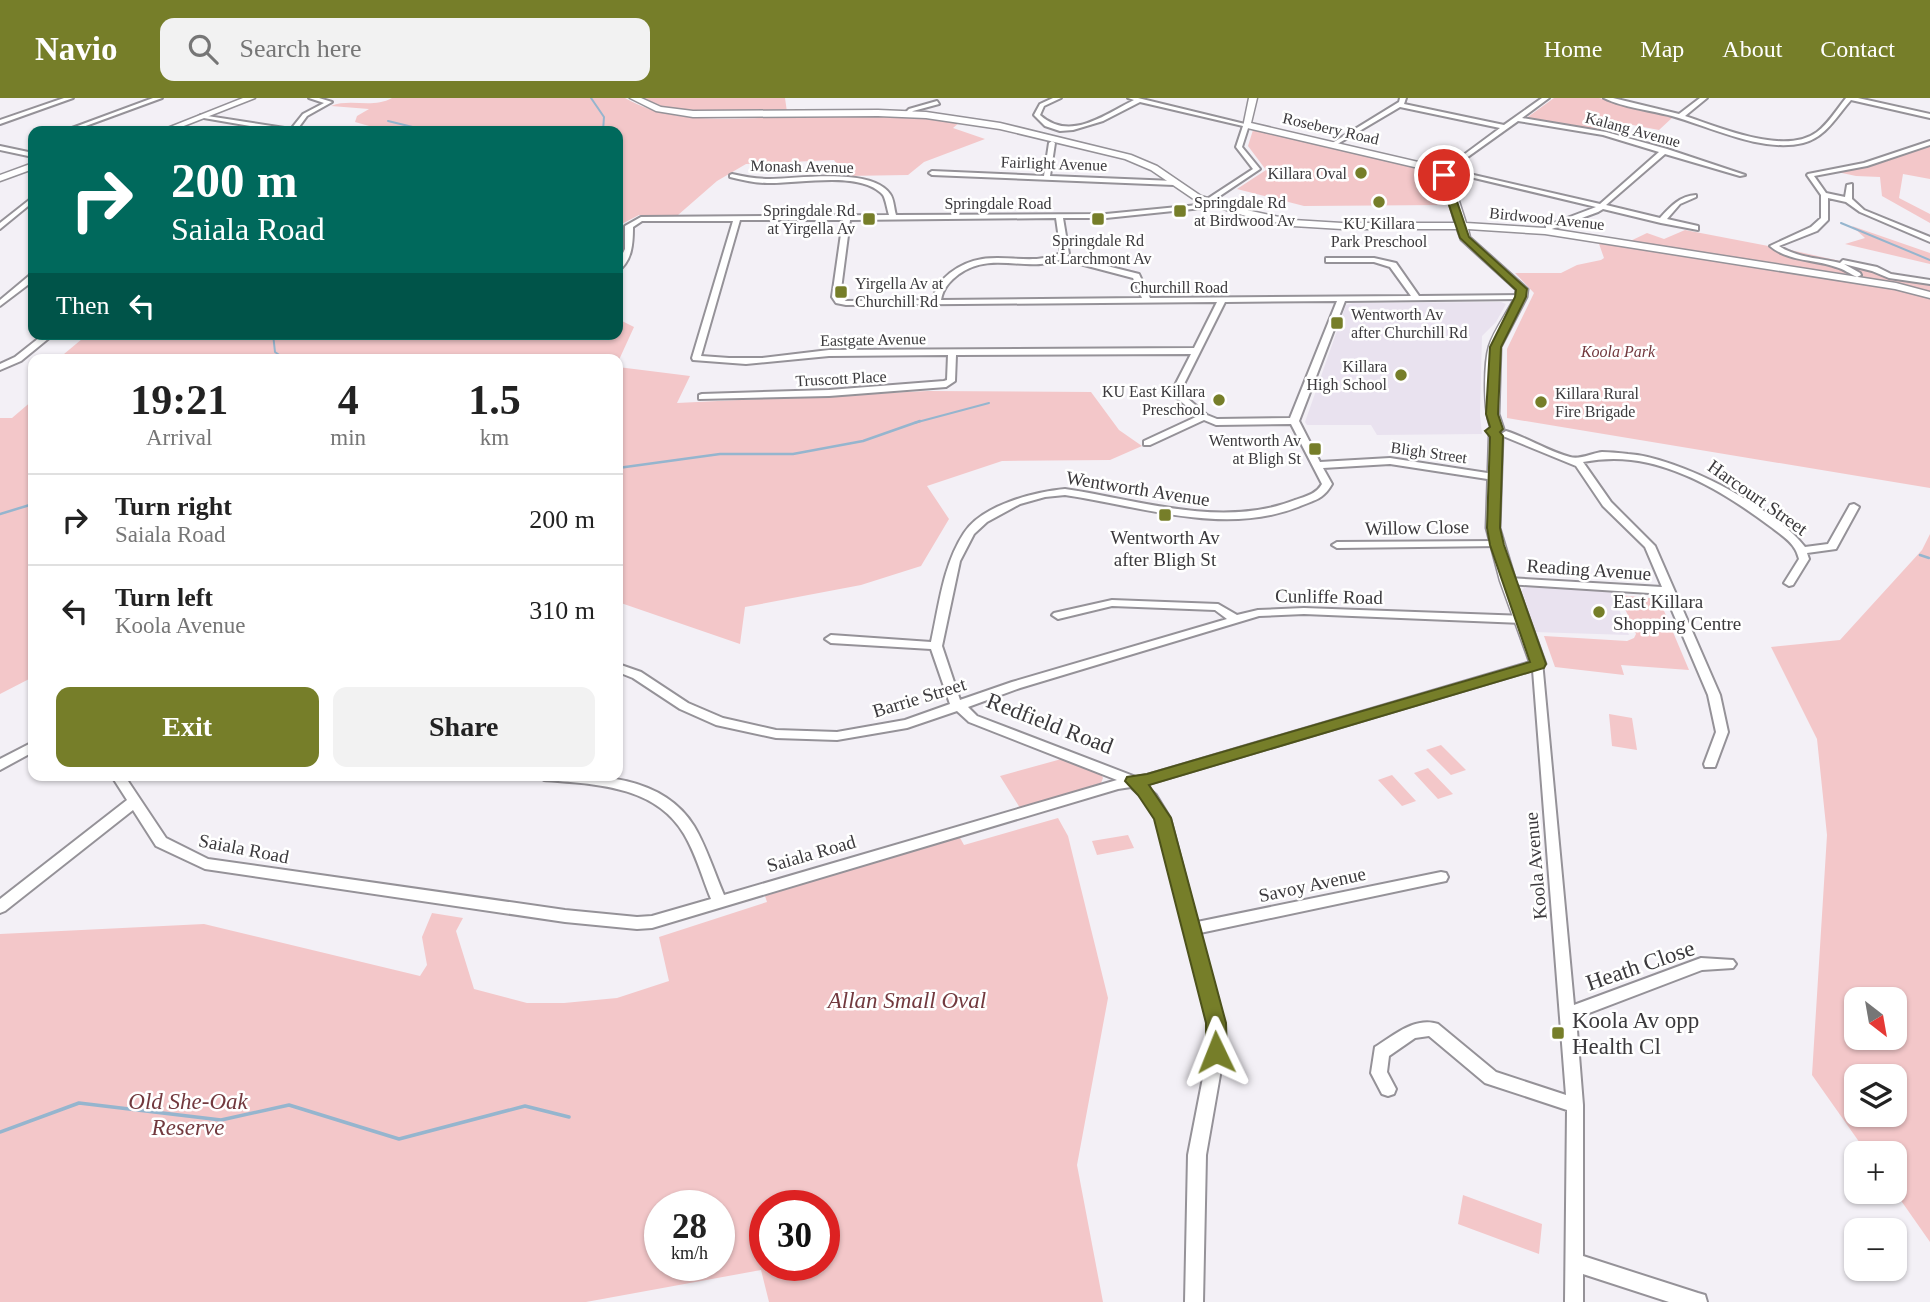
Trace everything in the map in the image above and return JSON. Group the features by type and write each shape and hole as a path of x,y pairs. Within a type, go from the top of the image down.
{"main road":[{"path":"177,126 251,98"},
{"name":"Birdwood Avenue","path":"634,98 659,108 692,114 908,114 1000,126 1100,149 1147,165 1207,201 1264,218 1300,224 1461,226 1580,234 1896,286 1930,294"},
{"name":"Springdale Road","path":"1246,125 1253,98"},
{"name":"Rosebery Road","path":"1246,125 1446,171"},
{"path":"0,178 28,168"},
{"path":"1446,171 1467,241 1520,287 1521,297"},
{"name":"Koola Avenue","path":"1521,297 1495,347 1492,414 1500,433 1494,477 1493,528 1538,664"}],"street":[{"path":"0,121 70,98"},
{"path":"81,126 159,98"},
{"path":"295,126 305,115 329,102 312,98"},
{"path":"1058,98 1042,105 1037,115 1051,126 1069,131 1135,99"},
{"path":"1535,98 1545,99"},
{"path":"1607,98 1750,138"},
{"path":"1680,117 1704,98"},
{"path":"1680,126 1783,141 1812,137 1819,133 1849,98 1891,105 1930,116"},
{"path":"1891,105 1898,98"},
{"name":"Rosebery Road","path":"1135,99 1246,125"},
{"path":"1446,171 1545,99"},
{"path":"1332,145 1401,101 1504,127"},
{"path":"908,114 911,110 937,103"},
{"path":"201,117 259,126"},
{"name":"Kalang Avenue","path":"1516,119 1604,133 1742,175"},
{"name":"Springdale Road","path":"647,219 1106,216 1195,207 1206,204 1257,169 1239,147 1246,125"},
{"path":"1047,177 1052,143"},
{"path":"1857,275 1844,268 1778,250 1774,244 1814,229 1825,218 1824,195 1810,177 1812,173 1865,165 1930,143"},
{"path":"13,151 26,146"},
{"path":"0,148 28,154"},
{"path":"1549,228 1600,207 1665,150"},
{"name":"Rosebery Road","path":"1446,171 1695,228"},
{"name":"Fairlight Avenue","path":"932,173 1174,183"},
{"name":"Monash Avenue","path":"732,176 759,180 848,180 872,184 887,195 892,217"},
{"path":"1848,200 1850,185"},
{"path":"1824,195 1848,200 1862,211 1930,240"},
{"path":"1661,221 1678,203 1694,196"},
{"path":"0,227 28,203"},
{"path":"1059,217 1065,254 1063,257"},
{"name":"Eastgate Avenue","path":"737,218 696,358 719,362 777,360 829,353 1196,351"},
{"name":"Churchill Road","path":"846,218 836,297 838,301 937,303 1521,297"},
{"path":"623,260 629,249 630,224 647,219"},
{"path":"937,303 939,287 963,265 981,259 1063,257 1136,276 1147,301"},
{"path":"1801,258 1850,263 1889,276 1930,282"},
{"path":"1329,260 1374,260 1393,265 1416,298"},
{"path":"0,304 28,281"},
{"path":"1222,301 1175,393 1204,417 1216,422 1294,421 1341,300"},
{"path":"0,367 18,359 42,340"},
{"name":"Truscott Place","path":"702,397 829,393 946,384 951,381 952,352"},
{"path":"1147,443 1204,417"},
{"name":"Wentworth Avenue","path":"936,646 955,561 964,540 977,524 1005,507 1035,495 1065,492 1195,516 1250,516 1321,494 1327,484 1294,421"},
{"path":"1500,433 1574,461 1607,504 1650,546 1714,695 1723,732 1710,764"},
{"name":"Harcourt Street","path":"1574,461 1596,454 1607,455 1685,470 1720,488 1795,541 1803,550 1804,559 1789,583"},
{"name":"Bligh Street","path":"1317,465 1390,461 1494,477"},
{"path":"1803,550 1832,547 1854,507"},
{"name":"Willow Close","path":"1337,545 1497,544"},
{"name":"Reading Avenue","path":"1508,580 1668,591"},
{"path":"1058,615 1112,603 1218,607 1235,620"},
{"name":"Cunliffe Road","path":"1235,620 1279,610 1522,620"},
{"name":"Barrie Street","path":"623,670 637,675 701,715 744,728 814,737 874,731 907,724 1016,685 1235,620"},
{"path":"831,639 936,646 958,706"},
{"name":"Saiala Road","path":"121,781 161,842 205,864 565,916 652,922 1538,664"},
{"name":"Koola Avenue","path":"1538,664 1575,1105 1574,1302"},
{"name":"Redfield Road","path":"958,706 984,724 1133,781 1144,790 1163,818 1216,1023 1216,1052 1196,1155 1194,1302"},
{"path":"0,765 28,749"},
{"path":"602,781 639,790 673,810 692,837 719,901"},
{"path":"0,907 135,801"},
{"name":"Savoy Avenue","path":"1192,929 1441,877"},
{"name":"Heath Close","path":"1569,1014 1702,964 1728,964"},
{"path":"1388,1089 1379,1073 1381,1052 1412,1032 1432,1029 1490,1078 1575,1105"},
{"path":"1575,1262 1698,1302"}],"shaded area":[{"name":"Killara High School","path":"1506,304 1496,322 1482,336 1482,434 1377,435 1371,425 1307,425 1305,422 1346,305"},
{"path":"1532,585 1612,591 1629,635 1533,632 1519,593"}],"green space":[{"path":"392,98 625,98 644,107 684,117 917,117 960,122 953,128 985,139 924,162 908,175 845,176 834,160 746,164 717,181 678,215 639,215 623,223 623,126 369,126 355,122 357,116 369,109 331,106"},
{"path":"643,98 785,98 787,112 694,113 658,105"},
{"path":"1554,98 1599,98 1673,117 1659,130 1617,122 1606,131 1525,119"},
{"path":"1253,130 1431,170 1437,175 1445,205 1304,206 1237,189 1266,170 1248,146"},
{"path":"1920,145 1930,145 1930,179 1903,174 1899,198 1930,214 1930,223 1882,196 1880,177 1856,176 1828,170 1864,167"},
{"path":"1852,226 1930,253 1930,264 1845,244 1865,238"},
{"name":"Koola Park","path":"1685,230 1930,281 1930,488 1507,418 1507,349 1534,293 1515,273 1561,273 1577,265 1604,258 1598,241 1622,245 1647,233 1664,239"},
{"path":"623,322 634,327 622,354 64,354 81,340 623,340"},
{"path":"623,368 690,376 677,403 928,391 1091,392 1119,430 1142,446 1110,460 1002,461 927,486 949,519 921,566 861,585 745,607 740,644 623,604"},
{"path":"28,404 28,680 0,694 0,418 12,418"},
{"path":"1930,534 1930,1242 1903,1204 1907,1204 1907,1141 1859,1141 1849,1127 1907,1127 1907,1064 1844,1064 1844,1120 1812,1075 1827,835 1817,739 1771,647 1840,640 1922,550"},
{"path":"1619,595 1659,599 1689,670 1621,665 1624,675 1555,667 1544,636 1627,641 1634,638 1636,634"},
{"path":"1609,714 1632,718 1637,750 1612,746"},
{"path":"1441,745 1466,770 1451,775 1426,750"},
{"path":"1065,758 1100,772 1103,778 1101,783 1020,808 1000,776"},
{"path":"1428,768 1453,794 1438,799 1414,773"},
{"path":"1392,775 1416,801 1402,806 1378,780"},
{"name":"Old She-Oak Reserve","path":"1058,818 1068,836 1108,998 1077,1165 1103,1302 769,1302 764,1281 840,1281 840,1190 749,1190 749,1272 735,1275 735,1190 644,1190 644,1281 701,1281 586,1302 0,1302 0,934 204,924 420,976 427,965 422,937 432,913 463,918 456,931 474,989 527,1003 617,998 669,981 659,937 767,902 765,896 959,836 964,845"},
{"path":"1128,835 1134,848 1097,855 1092,841"},
{"path":"1463,1195 1542,1224 1539,1254 1458,1224"}],"waterway":[{"path":"591,98 604,117 603,126"},
{"path":"388,121 408,126"},
{"path":"1841,223 1930,260"},
{"path":"274,340 275,352 278,354"},
{"path":"915,423 989,403"},
{"path":"915,423 920,421"},
{"path":"623,467 720,454 793,454 863,441 915,423"},
{"path":"0,514 28,506"},
{"path":"1920,555 1929,558"},
{"path":"0,1132 79,1103 221,1120 289,1105 399,1139 525,1106 569,1117"}],"place":[{"name":"Killara Oval","path":"1361,173"},
{"name":"KU Killara Park Preschool","path":"1379,202"},
{"name":"Springdale Rd at Birdwood Av","path":"1180,211"},
{"name":"Springdale Rd at Yirgella Av","path":"869,219"},
{"name":"Springdale Rd at Larchmont Av","path":"1098,219"},
{"name":"Yirgella Av at Churchill Rd","path":"841,292"},
{"name":"Wentworth Av after Churchill Rd","path":"1337,323"},
{"name":"Killara High School","path":"1401,375"},
{"name":"KU East Killara Preschool","path":"1219,400"},
{"name":"Killara Rural Fire Brigade","path":"1541,402"},
{"name":"Wentworth Av at Bligh St","path":"1315,449"},
{"name":"Wentworth Av after Bligh St","path":"1165,515"},
{"name":"East Killara Shopping Centre","path":"1599,612"},
{"name":"Koola Av opp Health Cl","path":"1558,1033"}],"route":[{"path":"1216,1052 1216,1023 1163,818 1144,790 1133,781 1147,780 1538,664 1493,528 1496,436 1491,431 1497,429 1492,414 1495,347 1521,297 1522,289 1465,238 1444,175"}],"park label":[{"name":"Allan Small Oval","path":"907,1000"}]}
